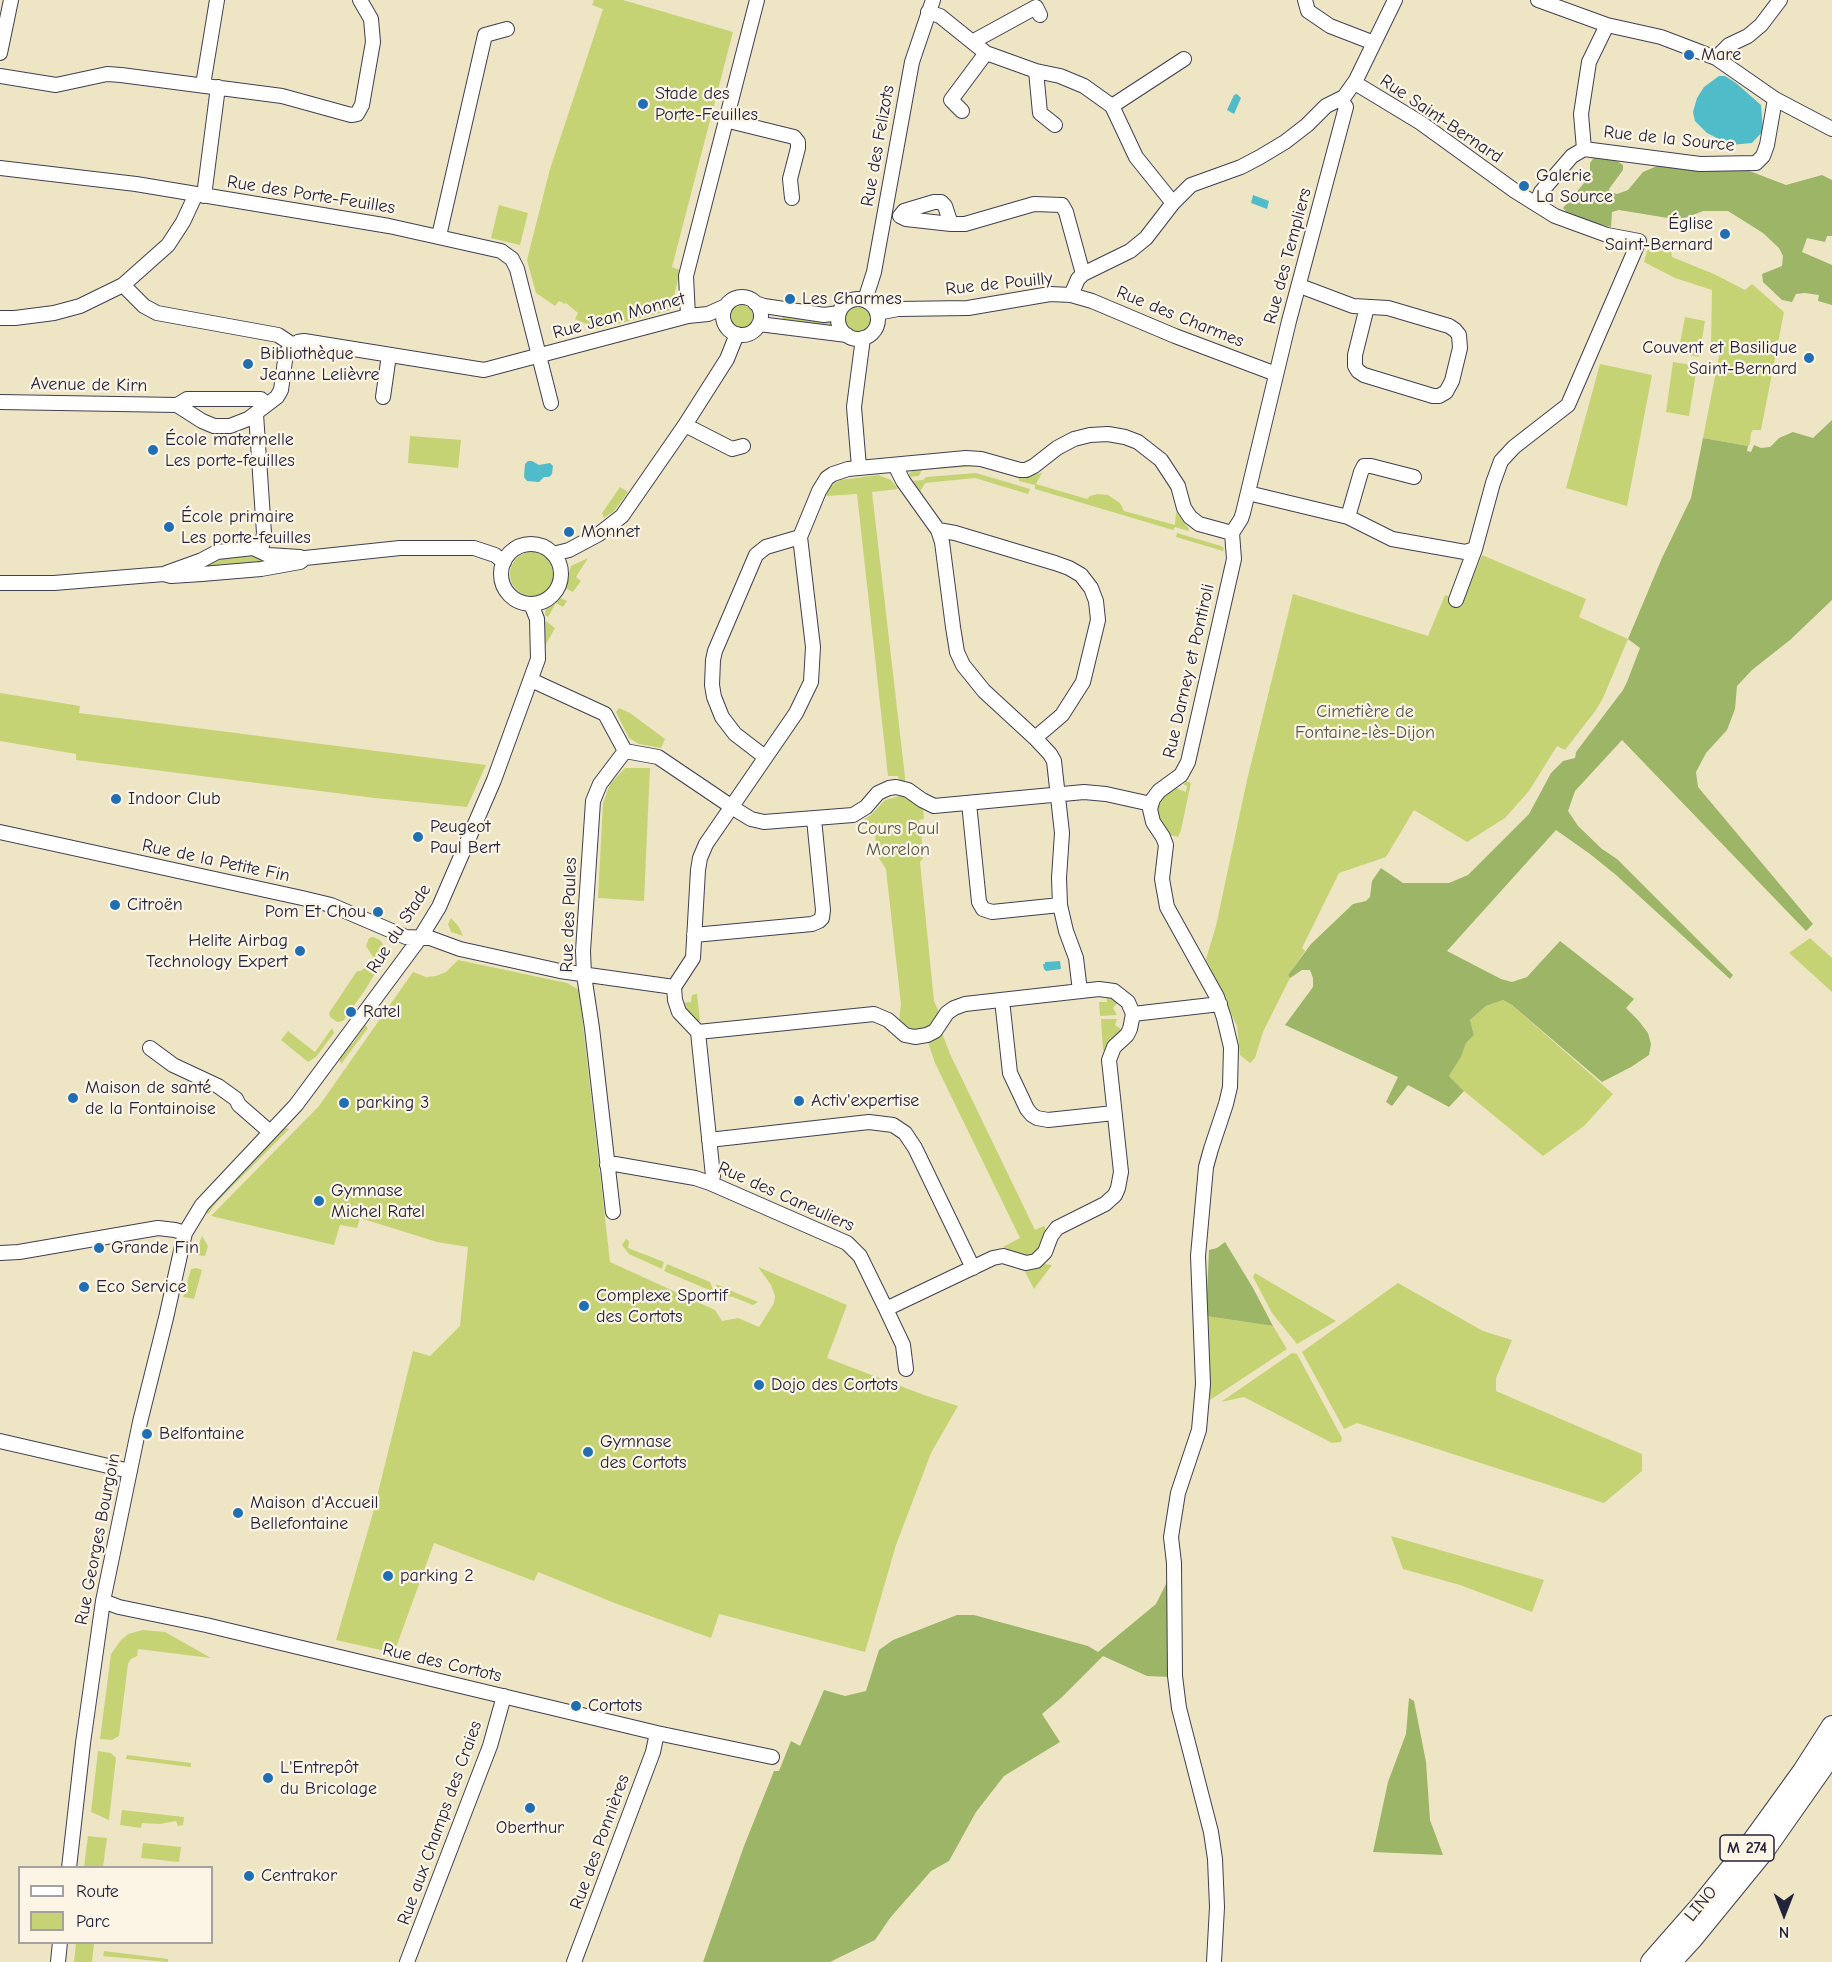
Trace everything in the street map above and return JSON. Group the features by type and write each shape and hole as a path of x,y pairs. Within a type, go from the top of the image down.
{"highway":[{"name":"LINO","path":"1651,1962 1702,1904 1751,1842 1803,1771 1832,1726"},
{"name":"LINO","path":"1671,1962 1764,1851 1832,1754"}],"street":[{"path":"0,53 11,0"},
{"path":"203,85 217,0"},
{"path":"0,76 56,85 107,74 282,96 344,114 357,114 362,105 374,42 371,19 360,0"},
{"path":"688,316 686,276 757,0"},
{"path":"1305,0 1308,11 1330,26 1374,43"},
{"path":"884,213 906,219 965,224 1034,204 1062,205 1065,208 1083,274 1130,251 1146,238 1173,203 1191,185 1241,167 1260,157 1307,125 1326,106 1341,100 1355,83 1395,0"},
{"path":"1538,0 1607,25 1660,37 1716,58 1775,99 1832,129"},
{"path":"1716,58 1729,45 1748,36 1761,25 1780,0"},
{"path":"930,6 986,53 1036,71 1060,76 1084,86 1112,106 1136,157 1173,203"},
{"name":"Rue des Felizots","path":"865,300 874,272 912,62 930,6"},
{"path":"972,42 1036,7 1040,15"},
{"path":"1584,149 1581,114 1589,62 1607,25"},
{"path":"439,236 485,35 507,29"},
{"path":"962,111 951,100 986,53"},
{"path":"1112,106 1184,59"},
{"path":"1036,71 1040,113 1055,126"},
{"name":"Rue Saint-Bernard","path":"1355,83 1421,123 1555,216 1607,235 1639,241 1568,405 1514,447 1502,461 1493,483 1475,549"},
{"path":"0,318 54,313 80,306 123,285 168,245 200,195 218,87"},
{"name":"Rue de la Source","path":"1536,204 1541,192 1572,156 1584,149 1700,164 1756,163 1763,156 1767,145 1775,99"},
{"name":"Rue des Templiers","path":"1232,532 1241,519 1248,493 1276,374 1346,106 1341,100"},
{"path":"725,120 795,137 798,148 790,179 792,198"},
{"name":"Rue des Porte-Feuilles","path":"0,168 136,184 439,236 497,249 512,260 517,269 540,356"},
{"path":"900,216 904,211 941,201 951,224"},
{"name":"Rue de Pouilly","path":"877,313 898,309 968,308 1050,294 1071,295 1078,279 1083,274"},
{"path":"123,285 144,306 157,314 279,335 293,345 286,353 281,390 277,397 261,409 230,426 214,426 206,423 177,405 187,399 261,399 261,409 264,533 264,557"},
{"path":"1300,286 1353,306 1388,308 1449,326 1455,330 1459,335 1460,348 1452,381 1446,392 1433,396 1364,375 1358,371 1355,366 1355,355 1367,307"},
{"name":"Rue des Charmes","path":"1071,295 1092,301 1175,336 1276,374"},
{"path":"755,303 760,313 759,324 750,333 738,334 728,328 724,321 726,306 740,297 764,306 824,315 839,313"},
{"path":"759,324 863,338 872,334 877,326 877,313 873,305 865,300 856,299 847,302 839,313 840,327 847,335"},
{"name":"Rue Jean Monnet","path":"293,345 304,341 480,370 688,316 708,314 726,306"},
{"name":"Rue Jean Monnet","path":"708,314 724,321"},
{"path":"553,554 569,550 599,534 622,516 685,425 727,359 738,334"},
{"path":"859,467 854,406 863,338"},
{"path":"383,397 389,355"},
{"name":"Rue Jean Monnet","path":"540,356 551,403"},
{"name":"Avenue de Kirn","path":"0,402 177,405"},
{"path":"685,425 732,449 743,446"},
{"path":"710,1182 713,1176 698,1032 680,1012 675,1000 674,987 693,958 700,858 706,844 806,696 813,669 813,647 800,537 819,491 827,478 839,471 859,467 966,458 981,459 1026,470 1074,439 1090,435 1116,436 1138,442 1161,460 1178,486 1184,508 1198,524 1232,532"},
{"path":"895,465 903,481 938,531 942,542 957,652 963,665 984,691 1035,738 1054,761 1062,833 1060,905 1076,958 1080,991"},
{"path":"1348,517 1364,466 1414,477"},
{"path":"1248,493 1348,517 1392,539 1465,552 1475,549"},
{"path":"938,531 955,532 1055,562 1081,576 1091,588 1096,601 1098,620 1083,682 1062,715 1035,738"},
{"name":"Rue Darney et Pontiroli","path":"1151,804 1162,788 1181,776 1188,762 1234,559 1232,532"},
{"path":"765,757 735,734 722,717 712,686 713,660 759,550 800,537"},
{"path":"526,545 536,545 553,554 560,571 557,588 546,600 531,604 521,603 506,591 501,571 509,554 526,545"},
{"path":"164,574 216,552 254,548 264,557"},
{"path":"0,584 54,583 164,574 171,576 207,574 264,557 300,562 305,558 400,548 474,548 495,555 504,562"},
{"path":"1456,600 1475,549"},
{"path":"204,559 207,574"},
{"name":"Rue du Stade","path":"188,1228 202,1205 296,1105 420,938 439,907 494,780 538,659 537,619 531,604"},
{"path":"531,680 605,714 625,751 658,757 751,819 764,822 856,814 866,807 878,793 896,787 908,790 922,801 934,806 1094,792 1151,804 1153,822 1166,845 1162,879 1167,907 1220,1004 1229,1037 1231,1077 1226,1104 1206,1167 1197,1256 1203,1384 1200,1420 1178,1493 1171,1537 1174,1563 1175,1676 1179,1708 1211,1832 1215,1859 1217,1907 1214,1962"},
{"name":"Rue des Paules","path":"613,1212 583,951 591,812 600,784 625,751"},
{"path":"969,803 979,902 983,909 992,912 1060,905"},
{"path":"694,935 812,924 819,921 823,910 814,819"},
{"name":"Rue de la Petite Fin","path":"0,832 331,905 406,937 430,938 452,947 481,954 584,975 674,987"},
{"path":"698,1032 874,1014 888,1020 905,1035 921,1037 935,1031 947,1013 957,1006 1107,989 1126,999 1133,1014 1130,1029 1114,1047 1110,1057 1121,1172 1118,1188 1111,1200 1057,1228 1050,1236 1045,1252 1036,1261 1026,1263 1003,1256 993,1258 886,1310"},
{"path":"1002,1000 1010,1073 1032,1115 1048,1120 1114,1113"},
{"path":"1133,1014 1220,1004"},
{"path":"150,1048 173,1065 218,1086 236,1099 239,1106 274,1128"},
{"path":"709,1140 869,1122 893,1125 905,1133 915,1148 973,1268"},
{"name":"Rue des Caneuliers","path":"607,1165 615,1164 710,1182 847,1242 860,1256 903,1345 906,1369"},
{"path":"0,1252 19,1252 158,1228 175,1230 188,1228"},
{"name":"Rue Georges Bourgoin","path":"69,1866 85,1731 104,1601 129,1471 188,1228"},
{"path":"0,1441 129,1471"},
{"name":"Rue des Cortots","path":"104,1601 119,1607 206,1625 657,1733 772,1757"},
{"name":"Rue aux Champs des Craies","path":"407,1962 490,1746 504,1696"},
{"name":"Rue des Ponnières","path":"574,1962 653,1752 657,1733"},
{"path":"58,1962 60,1944"}],"green space":[{"name":"Stade des Porte-Feuilles","path":"594,0 623,0 733,32 672,267 680,270 671,310 598,329 575,319 578,313 566,303 559,301 555,306 536,293 527,260 550,169 603,9 592,5"},
{"path":"1595,156 1614,159 1623,165 1623,170 1609,189 1610,192 1617,194 1628,190 1643,172 1657,166 1747,170 1786,185 1822,175 1832,180 1832,236 1827,236 1825,242 1807,238 1802,252 1832,265 1832,305 1818,301 1819,295 1805,293 1796,294 1792,302 1782,300 1763,282 1762,274 1782,266 1783,256 1779,248 1763,233 1728,211 1703,211 1680,220 1619,210 1612,212 1611,227 1571,217 1563,208 1590,176 1590,163"},
{"path":"499,205 528,213 520,245 491,238"},
{"path":"1653,247 1671,250 1672,257 1714,274 1745,290 1752,284 1784,312 1761,430 1753,430 1748,446 1703,438 1720,351 1711,348 1712,290 1675,278 1644,262 1647,251"},
{"path":"741,305 746,306 752,312 752,322 746,328 741,329 736,328 730,322 729,317 730,312 736,306"},
{"path":"857,306 867,310 871,320 867,330 857,334 847,330 843,320 847,310"},
{"path":"783,313 831,321 831,328 782,321"},
{"path":"1685,317 1705,321 1699,357 1678,353"},
{"path":"1673,362 1697,366 1689,416 1666,412"},
{"path":"1600,364 1652,375 1627,506 1566,488"},
{"path":"1832,420 1832,600 1737,686 1735,709 1727,730 1706,753 1696,772 1698,787 1813,924 1806,931 1622,740 1575,791 1568,811 1578,826 1602,849 1617,859 1733,975 1730,979 1616,875 1556,830 1447,951 1501,979 1512,982 1527,977 1560,941 1634,999 1626,1008 1648,1033 1651,1044 1649,1055 1602,1082 1512,1005 1503,1000 1486,1006 1470,1020 1474,1035 1466,1043 1461,1057 1449,1076 1464,1091 1449,1107 1408,1085 1392,1106 1386,1102 1398,1077 1285,1025 1313,987 1310,970 1302,970 1290,978 1288,975 1311,944 1353,904 1366,901 1370,897 1372,881 1381,868 1403,883 1449,883 1468,875 1529,814 1551,773 1563,761 1575,758 1576,752 1627,682 1640,648 1628,639 1662,558 1691,498 1703,438 1748,446 1747,451 1751,452 1754,445 1761,448 1770,447 1779,438 1793,432 1813,438"},
{"path":"410,436 461,440 458,468 408,463"},
{"path":"966,463 978,464 1015,475 978,466 922,470 919,476 908,477 913,470"},
{"path":"976,473 1030,489 1028,494 975,478 925,483 920,492 913,481 923,480 926,477"},
{"path":"1042,473 1036,484 1087,499 1098,494 1108,495 1120,503 1124,511 1175,525 1176,512 1189,529 1188,531 1175,527 1173,530 1035,489 1035,485 1019,481 1019,478"},
{"name":"Cours Paul Morelon","path":"878,475 891,480 898,489 872,492 905,777 905,797 923,810 924,819 919,820 923,850 923,858 920,862 934,1001 939,1012 935,1020 940,1035 942,1033 1035,1230 1044,1226 1046,1230 1038,1251 1030,1256 1003,1247 1020,1238 935,1063 928,1042 936,1038 930,1026 913,1030 906,1028 899,1021 901,1004 886,869 877,855 874,825 862,826 862,821 885,800 900,796 899,781 898,776 888,776 857,494 826,496 830,487 840,480"},
{"path":"620,487 628,492 614,511 604,518 602,513"},
{"path":"1177,533 1221,546 1224,548 1223,551 1176,537"},
{"path":"532,552 547,559 554,574 547,589 532,596 517,589 510,574 517,559"},
{"path":"261,555 262,564 208,567 209,558"},
{"name":"Cimetière de Fontaine-lès-Dijon","path":"1482,555 1586,599 1579,617 1628,639 1603,698 1565,750 1557,746 1529,791 1505,818 1467,842 1414,810 1386,857 1339,873 1302,948 1305,951 1288,975 1290,978 1263,1032 1255,1058 1250,1063 1240,1055 1237,1026 1206,959 1216,926 1247,780 1293,594 1428,636 1445,595 1463,602"},
{"path":"588,558 576,577 581,581 573,592 565,588 571,566"},
{"path":"558,597 567,601 563,607 556,603 548,617 545,615 546,608"},
{"path":"546,621 555,628 545,646 544,622"},
{"path":"0,693 80,706 79,713 486,765 467,807 375,798 76,760 76,754 0,741"},
{"path":"619,708 630,713 665,739 661,748 639,744 629,738 616,712"},
{"path":"625,768 650,768 644,901 598,898 603,803 610,784"},
{"path":"1185,781 1191,783 1178,837 1165,831 1156,814 1158,801 1165,791 1176,785 1178,789 1186,792"},
{"path":"451,918 463,936 451,932 448,924"},
{"path":"369,938 380,940 385,947 385,957 343,1021 337,1022 330,1017 329,1013 357,971 371,964 373,957 366,946"},
{"path":"1810,938 1832,958 1832,992 1789,953"},
{"name":"Complexe Sportif des Cortots","path":"458,960 567,983 579,990 610,1262 715,1310 722,1321 738,1318 759,1327 774,1303 775,1296 771,1285 758,1267 847,1305 827,1358 958,1406 931,1453 896,1545 865,1652 719,1614 711,1638 538,1572 534,1581 434,1543 394,1653 336,1640 373,1513 413,1351 430,1356 460,1326 468,1247 437,1242 360,1218 357,1228 340,1225 334,1245 211,1216 319,1106 413,972 426,977 436,976 446,972"},
{"path":"1106,993 1120,1000 1113,1008 1117,1015 1100,1016 1099,1002 1107,1002"},
{"path":"697,994 700,1020 698,1024 681,1003 691,1002 692,995"},
{"path":"1503,1000 1512,1005 1613,1094 1584,1126 1543,1156 1449,1076 1461,1057 1466,1043 1474,1035 1470,1020 1486,1006"},
{"path":"1101,1019 1117,1019 1115,1025 1124,1031 1107,1052 1103,1050"},
{"path":"365,1025 368,1028 341,1064 339,1058 349,1042 352,1044"},
{"path":"332,1028 334,1033 316,1057 308,1062 281,1040 288,1031 315,1052"},
{"path":"282,1127 289,1129 208,1214 204,1211"},
{"path":"202,1236 208,1246 205,1256 195,1255"},
{"path":"626,1239 629,1241 628,1248 664,1262 662,1269 629,1254 622,1245"},
{"path":"1225,1242 1273,1326 1206,1316 1209,1250"},
{"path":"667,1264 710,1282 714,1292 664,1271"},
{"path":"1044,1264 1052,1265 1034,1289 1024,1270"},
{"path":"191,1269 202,1270 194,1299 183,1297"},
{"path":"1255,1273 1336,1321 1297,1344 1272,1313 1253,1277"},
{"path":"1398,1283 1483,1331 1512,1340 1496,1378 1496,1391 1642,1454 1642,1471 1604,1503 1357,1423 1344,1429 1302,1352"},
{"path":"716,1284 758,1302 753,1305 733,1297 720,1295"},
{"path":"1206,1316 1273,1326 1287,1349 1210,1400"},
{"path":"1292,1353 1297,1354 1342,1438 1341,1442 1332,1443 1244,1397 1221,1402"},
{"path":"1391,1536 1544,1580 1532,1612 1460,1585 1403,1569"},
{"path":"1168,1580 1170,1677 1147,1676 1103,1656 1042,1714 1060,1742 1004,1776 976,1812 949,1861 931,1871 890,1918 875,1940 830,1962 703,1962 744,1846 774,1771 779,1771 791,1741 800,1746 824,1690 845,1696 866,1691 879,1650 893,1640 957,1615 974,1615 1088,1646 1098,1652 1156,1604"},
{"path":"143,1630 165,1632 211,1658 138,1649 137,1656 128,1664 119,1736 112,1740 100,1739 111,1654 128,1634"},
{"path":"1409,1698 1414,1701 1426,1762 1430,1820 1443,1855 1373,1852 1388,1782 1406,1734"},
{"path":"98,1751 111,1753 116,1758 109,1820 91,1812"},
{"path":"127,1755 191,1763 191,1767 126,1759"},
{"path":"122,1810 184,1817 183,1825 178,1826 176,1821 160,1824 142,1823 141,1828 120,1825"},
{"path":"88,1836 107,1838 103,1866 84,1866"},
{"path":"143,1843 181,1847 179,1862 141,1858"},
{"path":"76,1944 94,1944 92,1962 74,1962"},
{"path":"104,1951 168,1959 168,1962 103,1956"}],"water":[{"path":"1719,76 1725,76 1736,83 1761,105 1763,131 1752,143 1731,145 1707,133 1695,121 1693,112 1697,98 1704,87"},
{"path":"1237,94 1241,98 1234,114 1227,110 1234,95"},
{"path":"1253,195 1269,201 1267,209 1251,203"},
{"path":"528,461 539,465 550,463 553,466 552,474 539,482 527,481 524,477 525,464"},
{"path":"1060,961 1061,969 1046,971 1044,969 1045,962"}],"place":[{"name":"Mare","path":"1689,55"},
{"name":"Stade des Porte-Feuilles","path":"643,104"},
{"name":"Galerie La Source","path":"1524,186"},
{"name":"Église Saint-Bernard","path":"1725,234"},
{"name":"Les Charmes","path":"790,299"},
{"name":"Couvent et Basilique Saint-Bernard","path":"1809,358"},
{"name":"Bibliothèque Jeanne Lelièvre","path":"248,364"},
{"name":"École maternelle Les porte-feuilles","path":"153,450"},
{"name":"École primaire Les porte-feuilles","path":"169,527"},
{"name":"Monnet","path":"569,532"},
{"name":"Indoor Club","path":"116,799"},
{"name":"Peugeot Paul Bert","path":"418,837"},
{"name":"Citroën","path":"115,905"},
{"name":"Pom Et Chou","path":"378,912"},
{"name":"Helite Airbag Technology Expert","path":"300,951"},
{"name":"Ratel","path":"351,1012"},
{"name":"Maison de santé de la Fontainoise","path":"73,1098"},
{"name":"Activ'expertise","path":"799,1101"},
{"name":"parking 3","path":"344,1103"},
{"name":"Gymnase Michel Ratel","path":"319,1201"},
{"name":"Grande Fin","path":"99,1248"},
{"name":"Eco Service","path":"84,1287"},
{"name":"Complexe Sportif des Cortots","path":"584,1306"},
{"name":"Dojo des Cortots","path":"759,1385"},
{"name":"Belfontaine","path":"147,1434"},
{"name":"Gymnase des Cortots","path":"588,1452"},
{"name":"Maison d'Accueil Bellefontaine","path":"238,1513"},
{"name":"parking 2","path":"388,1576"},
{"name":"Cortots","path":"576,1706"},
{"name":"L'Entrepôt du Bricolage","path":"268,1778"},
{"name":"Oberthur","path":"530,1808"},
{"name":"Centrakor","path":"249,1876"}]}
